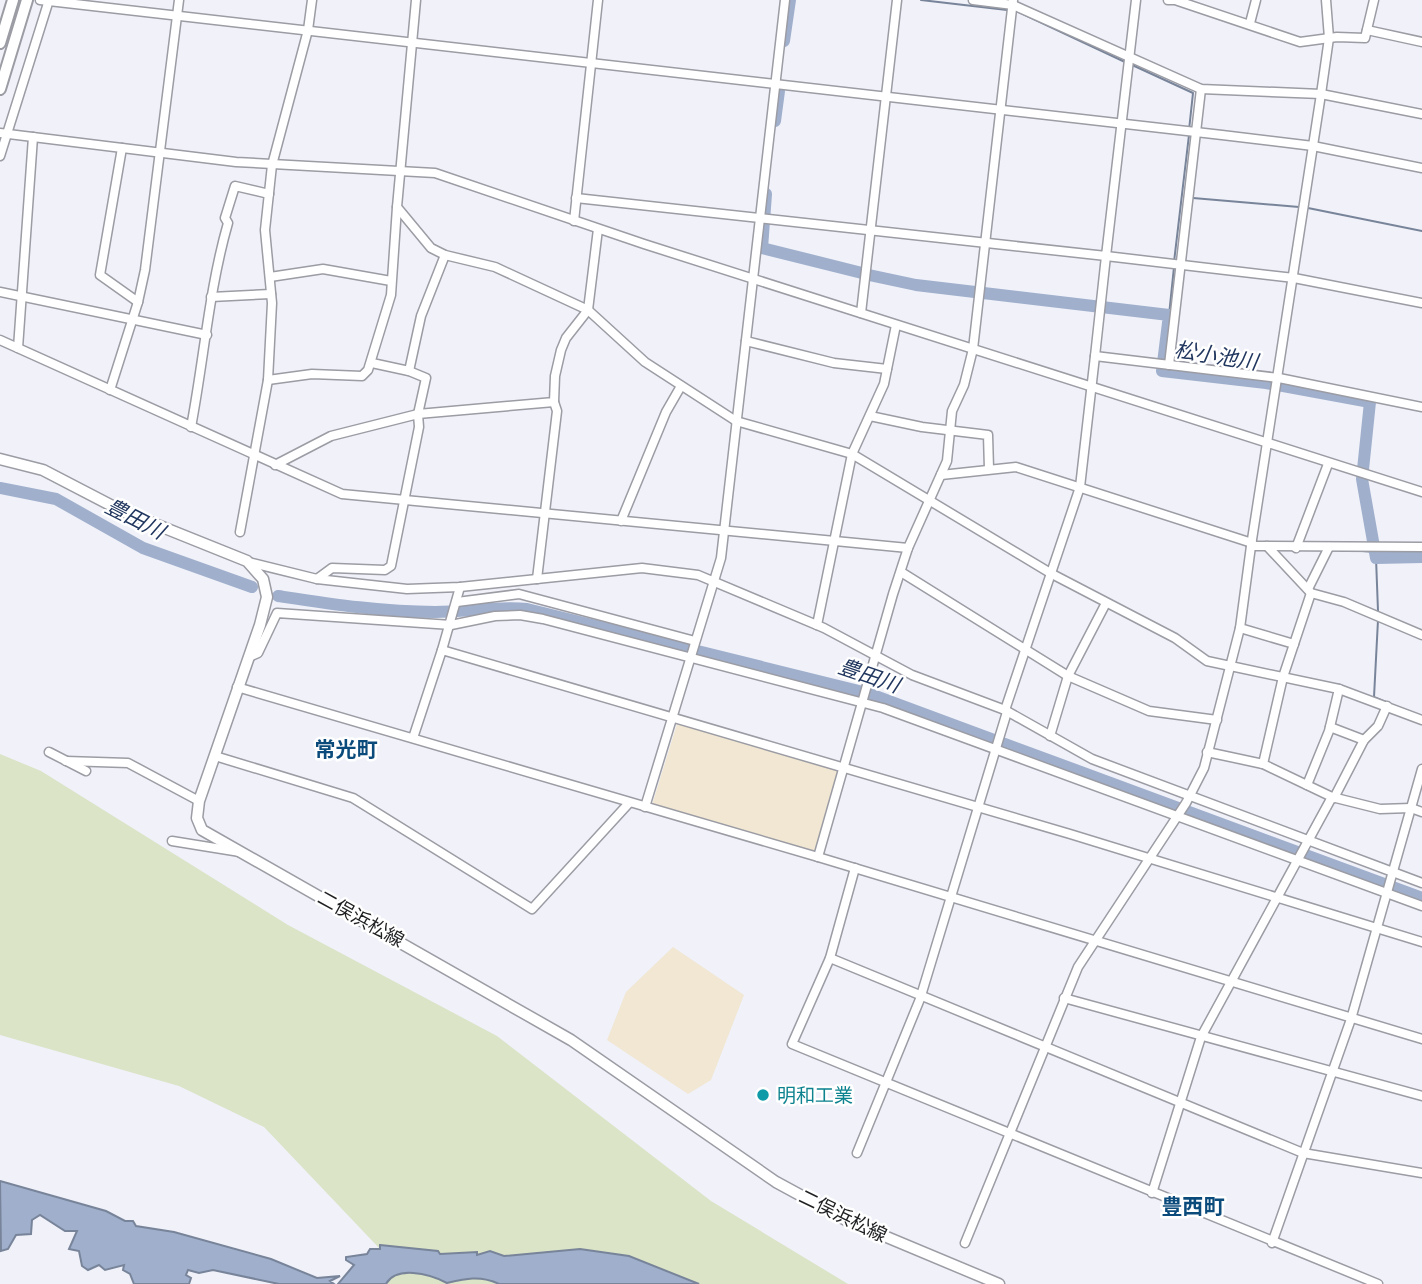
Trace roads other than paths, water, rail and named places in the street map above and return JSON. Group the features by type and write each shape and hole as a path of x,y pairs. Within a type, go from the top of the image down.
{"highway":[{"path":"0,43 13,0"},
{"path":"0,89 27,0"}],"main road":[{"path":"0,459 43,470 120,510 247,561 263,579 267,597 199,801"},
{"name":"二俣浜松線","path":"199,801 197,818 202,830 571,1040 776,1182 846,1220 999,1284"}],"street":[{"path":"40,0 1313,146 1422,168"},
{"path":"0,156 4,133 49,0"},
{"path":"110,390 138,302 161,153 179,0"},
{"path":"240,532 268,380 271,294 265,244 272,165 308,30 312,0"},
{"path":"268,380 312,374 362,376 372,363 388,310 416,0"},
{"path":"574,221 598,0"},
{"path":"645,807 714,580 725,530 785,0"},
{"path":"973,0 1013,6 1128,61 1201,89 1321,94 1422,114"},
{"path":"857,1153 922,995 1024,650 1080,487 1136,0"},
{"path":"1168,0 1250,23 1300,42 1329,38 1364,38 1374,0"},
{"path":"1250,23 1256,0"},
{"path":"965,1243 1063,998 1078,967 1097,942 1187,800 1204,768 1240,628 1329,38 1326,0"},
{"path":"860,313 897,1"},
{"path":"818,857 908,548 947,461 952,411 964,385 973,349 1013,6"},
{"path":"1367,30 1422,42"},
{"path":"1166,365 1188,198 1191,132 1201,89"},
{"path":"4,133 272,165 435,173 597,229 1422,492"},
{"path":"18,348 33,137"},
{"path":"122,148 100,275 138,302"},
{"path":"191,427 211,297 228,223 225,218 235,186 269,194"},
{"path":"576,198 1294,278 1422,303"},
{"path":"397,207 431,248 444,255 495,267 588,310 623,345 736,421 852,454 1052,574 1155,626 1207,661 1339,689 1422,720"},
{"path":"537,579 542,514 557,411 554,402 555,376 566,338 588,310 597,229"},
{"path":"409,370 421,316 444,255"},
{"path":"270,277 323,269 391,281"},
{"path":"0,292 207,335"},
{"path":"211,297 271,294"},
{"path":"817,625 837,540 852,454 870,416 887,369 896,325"},
{"path":"0,340 342,494 908,548"},
{"path":"746,341 834,363 887,369"},
{"path":"1095,356 1278,382 1422,407"},
{"path":"317,579 332,568 384,570 391,566 406,501 419,427 418,414 426,378 409,370 372,363"},
{"path":"621,521 666,412 681,386"},
{"path":"275,465 331,436 418,414 554,402"},
{"path":"870,416 988,435 989,469"},
{"path":"1296,548 1328,464"},
{"path":"941,475 1016,467 1251,544 1296,548 1422,547"},
{"path":"1267,546 1310,591 1422,635"},
{"path":"1263,764 1283,677 1310,591 1329,547"},
{"path":"247,561 317,579 407,589 460,587 642,568 680,570 714,580 817,625 912,675 1006,711 1092,759 1187,800 1392,876 1422,883"},
{"path":"901,572 1068,676 1149,711 1217,720"},
{"path":"413,738 451,623 460,587"},
{"path":"456,604 519,594 694,642"},
{"path":"1051,736 1068,676 1106,603"},
{"path":"249,657 258,653 276,612 451,623 520,615 863,701 1422,906"},
{"path":"1240,628 1294,644"},
{"path":"442,650 978,807 1422,942"},
{"path":"237,687 818,857 1422,1039"},
{"path":"1307,785 1330,727 1339,689"},
{"path":"1152,1193 1201,1037 1305,844 1364,740 1378,726 1387,706"},
{"path":"1330,727 1364,740"},
{"path":"49,752 86,771"},
{"path":"1207,752 1263,764 1333,797 1380,808 1411,808 1422,812"},
{"path":"215,756 353,798 532,909 629,803"},
{"path":"66,761 128,763 199,801"},
{"path":"1272,1243 1351,1019 1422,769"},
{"path":"172,841 240,852"},
{"path":"855,868 830,958 792,1044 1272,1243 1378,1284"},
{"path":"830,958 1303,1153 1309,1151 1334,1159 1422,1173"},
{"path":"1063,998 1422,1096"}],"water":[{"path":"0,1181 106,1211 125,1221 133,1221 136,1226 174,1232 271,1259 317,1278 340,1276 330,1281 334,1284 279,1284 213,1270 199,1273 188,1270 186,1275 191,1278 189,1284 134,1284 130,1274 123,1270 124,1265 105,1270 99,1265 88,1270 82,1266 79,1251 69,1249 77,1231 65,1231 40,1215 32,1220 31,1234 16,1235 8,1249 1,1251"},
{"path":"380,1245 438,1251 440,1254 477,1252 477,1255 490,1251 504,1256 580,1249 629,1256 699,1284 499,1284 485,1279 447,1283 431,1276 405,1273 391,1278 386,1284 338,1284 354,1265 346,1260 346,1257 367,1254 370,1249 380,1249"}],"waterway":[{"name":"松小池川","path":"784,41 790,0"},
{"path":"921,0 1007,10"},
{"path":"1016,11 1125,62"},
{"path":"1130,64 1193,93 1189,130"},
{"name":"松小池川","path":"775,121 779,91"},
{"path":"1174,262 1189,135"},
{"name":"松小池川","path":"766,194 762,248 862,273"},
{"path":"1193,198 1299,207"},
{"path":"1308,208 1422,231"},
{"path":"1169,315 1174,267"},
{"name":"松小池川","path":"869,275 916,285 1169,315 1162,371 1266,383 1370,402 1362,479 1376,558 1422,557"},
{"name":"豊田川","path":"0,488 56,499 143,548 252,587"},
{"path":"1347,550 1377,552"},
{"path":"1396,552 1414,552"},
{"path":"1376,558 1378,611"},
{"name":"豊田川","path":"278,596 396,611 527,609 867,693 1422,898"},
{"path":"1378,620 1374,697 1386,702"}],"place":[{"name":"明和工業","path":"763,1095"}],"district":[{"name":"常光町","path":"346,750"},
{"name":"豊西町","path":"1193,1207"}]}
